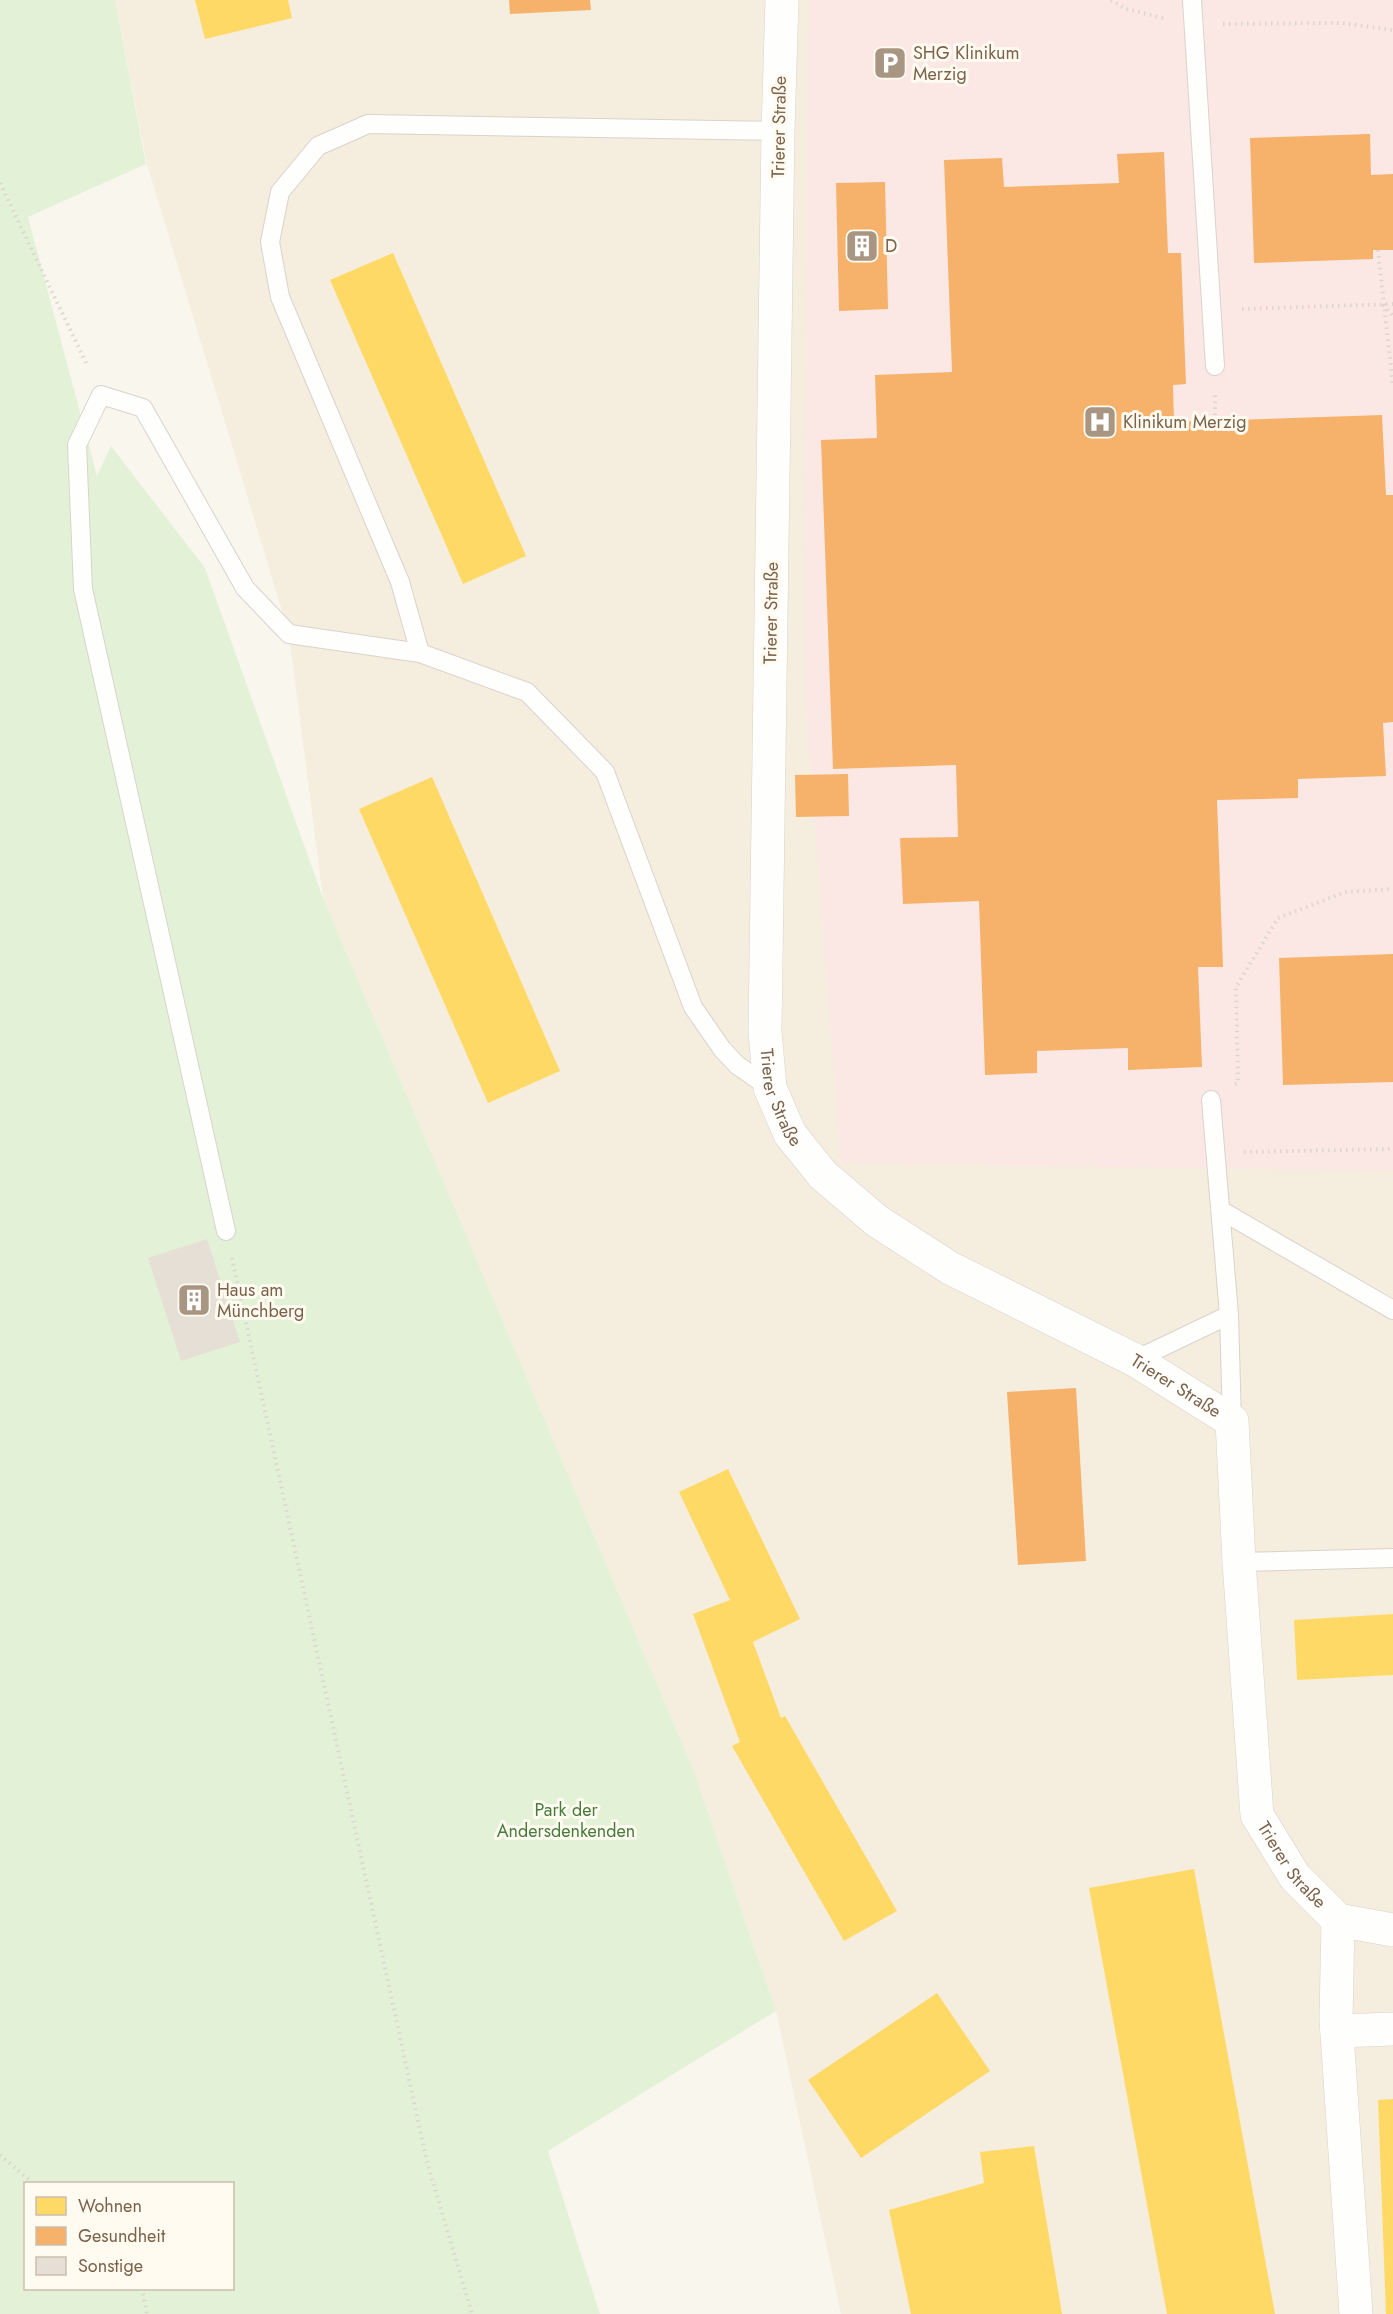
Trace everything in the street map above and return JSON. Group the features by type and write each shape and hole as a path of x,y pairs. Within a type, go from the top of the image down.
{"street":[{"name":"Trierer Straße","path":"783,0 778,131 765,1031 770,1088 790,1134 823,1175 877,1221 950,1268 1135,1360 1232,1421 1239,1562 1257,1815 1295,1876 1338,1920 1393,1930"},
{"name":"Trierer Straße","path":"1338,1920 1337,2031 1356,2314"},
{"path":"1337,2031 1393,2029"}],"lane":[{"path":"1192,0 1215,366"},
{"path":"420,653 400,582 280,297 270,242 280,192 318,146 368,124 778,131"},
{"path":"226,1231 83,589 77,445 101,395 143,408 246,588 289,634 420,653 527,692 605,772 693,1007 722,1049 737,1065 770,1088"},
{"path":"1211,1100 1229,1315 1232,1421"},
{"path":"1222,1211 1393,1310"},
{"path":"1135,1360 1229,1315"},
{"path":"1239,1562 1393,1558"}],"path":[{"path":"1111,0 1126,9 1193,25 1342,22 1393,30"},
{"path":"0,183 101,395"},
{"path":"1378,250 1393,385"},
{"path":"1383,304 1393,315"},
{"path":"1211,310 1393,304"},
{"path":"1211,1100 1238,1083 1236,987 1278,918 1345,892 1393,889"},
{"path":"1216,1153 1393,1149"},
{"path":"226,1231 426,2158 472,2314"},
{"path":"0,2155 32,2182"},
{"path":"142,2290 147,2314"}],"shaded area":[{"path":"115,0 1393,0 1393,2314 841,2314 776,2011 693,1769 323,898 289,634 147,164"},
{"name":"Klinikum Merzig","path":"809,0 1393,0 1393,1171 841,1163 806,708"}],"green space":[{"name":"Park der Andersdenkenden","path":"0,0 115,0 146,164 28,217 97,476 111,446 205,568 323,898 693,1769 776,2011 548,2151 600,2314 0,2314"}],"building: Wohnen":[{"path":"195,0 288,0 292,18 205,39"},
{"path":"393,253 526,556 463,584 330,280"},
{"path":"432,777 560,1071 488,1103 359,809"},
{"path":"728,1469 800,1619 753,1642 781,1718 785,1716 897,1911 844,1941 732,1746 740,1742 693,1614 730,1600 679,1492"},
{"path":"1393,1614 1393,1675 1297,1680 1294,1620"},
{"path":"1194,1869 1275,2314 1167,2314 1089,1888"},
{"path":"937,1993 990,2071 861,2158 808,2080"},
{"path":"1393,2099 1393,2314 1386,2314 1378,2100"},
{"path":"1034,2146 1062,2314 911,2314 889,2210 984,2183 980,2152"}],"building: Gesundheit":[{"path":"509,0 590,0 591,10 510,14"},
{"path":"1370,134 1371,175 1393,174 1393,250 1373,250 1373,259 1254,263 1250,138"},
{"path":"1164,152 1168,253 1181,253 1186,384 1173,385 1174,422 1382,415 1386,495 1393,495 1393,722 1383,723 1386,776 1298,779 1298,798 1217,800 1223,967 1198,967 1202,1067 1128,1070 1128,1048 1037,1051 1037,1073 985,1075 979,901 903,904 900,838 958,837 956,765 833,769 821,440 877,438 875,375 952,372 944,160 1002,158 1004,187 1119,183 1117,154"},
{"name":"D","path":"885,182 888,309 839,311 836,183"},
{"path":"848,774 849,816 796,817 795,775"},
{"path":"1393,954 1393,1082 1283,1085 1279,958"},
{"path":"1076,1388 1086,1561 1018,1565 1007,1392"}],"building: Sonstige":[{"name":"Haus am Münchberg","path":"207,1239 240,1342 181,1361 148,1258"}],"place":[{"name":"SHG Klinikum Merzig","path":"890,63"},
{"name":"D","path":"862,246"},
{"name":"Klinikum Merzig","path":"1100,422"},
{"name":"Haus am Münchberg","path":"194,1300"}]}
